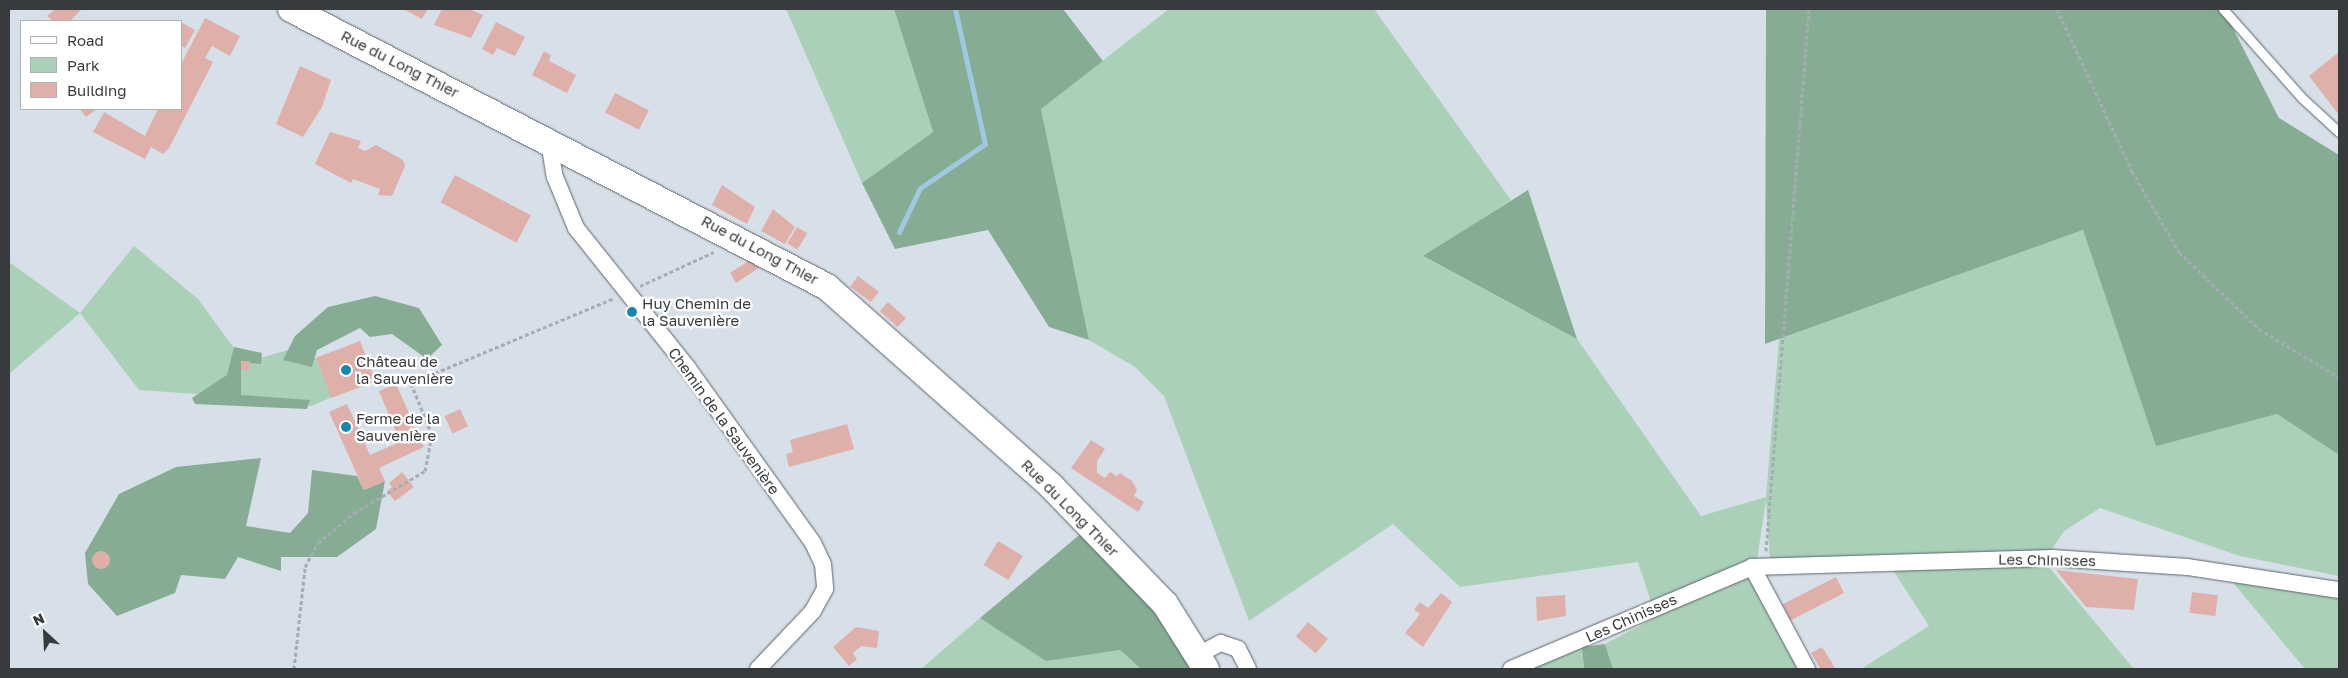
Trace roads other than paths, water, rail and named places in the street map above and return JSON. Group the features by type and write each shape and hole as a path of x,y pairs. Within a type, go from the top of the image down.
{"main road":[{"name":"Rue du Long Thier","path":"291,9 742,239 827,287 1051,486 1165,604 1202,662"}],"street":[{"name":"Chemin de la Sauvenière","path":"549,141 555,177 576,228 628,292 813,543 823,564 825,589 813,611 758,669"},
{"name":"Les Chinisses","path":"1511,669 1758,567 2052,558 2188,568 2339,590"},
{"path":"1758,567 1807,669"},
{"path":"1202,662 1222,643 1238,649 1248,669"}],"lane":[{"path":"2223,9 2302,98 2339,132"}],"waterway":[{"path":"899,232 920,188 985,144 955,9"}],"place":[{"name":"Huy Chemin de la Sauvenière","path":"632,312"},
{"name":"Château de la Sauvenière","path":"346,370"},
{"name":"Ferme de la Sauvenière","path":"346,427"}]}
